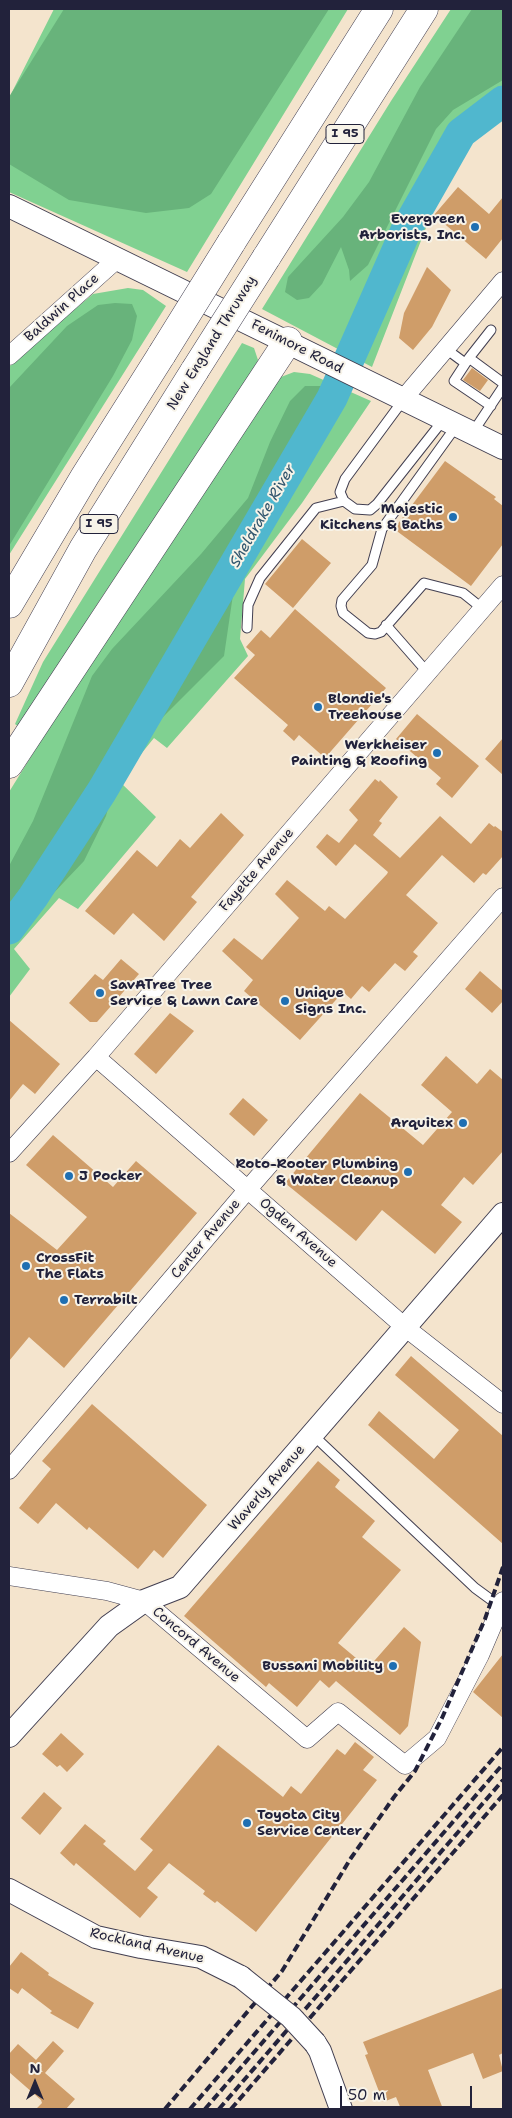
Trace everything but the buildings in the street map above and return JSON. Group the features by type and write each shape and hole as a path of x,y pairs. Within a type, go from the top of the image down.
{"highway":[{"name":"I 95","path":"9,604 85,476 379,9"},
{"name":"New England Thruway","path":"9,683 83,550 424,9"},
{"path":"9,764 288,341"}],"street":[{"name":"Fenimore Road","path":"9,206 116,260 288,341 328,363 404,398 503,448"},
{"name":"Baldwin Place","path":"9,356 116,260"},
{"path":"404,398 503,281"},
{"name":"Fayette Avenue","path":"9,1153 96,1057 483,609 500,595"},
{"name":"Center Avenue","path":"9,1470 248,1189 503,897"},
{"name":"Ogden Avenue","path":"96,1057 406,1328 503,1404"},
{"name":"Waverly Avenue","path":"9,1736 109,1626 144,1601 180,1587 503,1214"},
{"name":"Concord Avenue","path":"9,1576 106,1591 144,1601 307,1739 338,1712 405,1765 437,1738 480,1655 502,1604"},
{"name":"Rockland Avenue","path":"9,1890 96,1937 201,1957 241,1977 291,2017 315,2043 320,2051 340,2109"}],"lane":[{"path":"491,406 454,380 492,330"},
{"path":"404,398 345,479 340,492 344,501 355,510 370,510 458,425 491,406 503,385 446,349"},
{"path":"458,425 382,529 372,565 342,600 343,613 368,633 375,634 386,625 424,583 463,593 483,609"},
{"path":"247,628 248,604 260,578 316,508 344,501"},
{"path":"386,625 428,673"},
{"path":"313,1435 475,1588 502,1604"}],"green space":[{"path":"54,9 348,9 187,272 9,192 9,98"},
{"path":"64,9 329,9 211,194 189,208 146,213 69,200 9,164 9,97"},
{"path":"451,9 503,9 503,114 463,144 427,205 429,220 372,367 262,309 391,101"},
{"path":"472,9 503,9 503,80 453,110 436,129 368,265 350,281 349,270 341,247 322,284 309,298 297,300 285,292 288,277 343,217 369,182 420,87"},
{"path":"128,288 143,290 166,306 9,555 9,367 26,350 93,294"},
{"path":"132,304 137,316 132,340 113,376 9,546 9,388 67,326 98,305"},
{"path":"242,343 254,348 258,360 254,369 94,609 20,728 15,724 43,662"},
{"path":"294,372 310,374 371,401 302,503 245,579 240,639 248,656 167,748 154,738 119,781 156,817 78,909 59,898 14,949 30,969 9,997 9,792 50,726 281,377"},
{"path":"305,386 323,386 336,419 235,581 224,656 149,731 118,770 106,816 84,861 9,940 9,866 33,821 92,676 112,649 201,554 248,498 270,442 290,401"}],"waterway":[{"name":"Sheldrake River","path":"9,929 33,897 102,791 332,398 407,228 461,133 503,101"}],"railway":[{"path":"165,2109 282,1971 351,1858 394,1797 415,1771 442,1718 485,1619 503,1567"},
{"path":"190,2109 503,1747"},
{"path":"205,2109 503,1764"},
{"path":"219,2109 503,1780"},
{"path":"231,2109 503,1795"}],"place":[{"name":"Evergreen Arborists, Inc.","path":"475,227"},
{"name":"Majestic Kitchens & Baths","path":"453,517"},
{"name":"Blondie's Treehouse","path":"318,707"},
{"name":"Werkheiser Painting & Roofing","path":"437,753"},
{"name":"SavATree Tree Service & Lawn Care","path":"100,993"},
{"name":"Unique Signs Inc.","path":"285,1001"},
{"name":"Arquitex","path":"463,1123"},
{"name":"Roto-Rooter Plumbing & Water Cleanup","path":"408,1172"},
{"name":"J Pocker","path":"69,1176"},
{"name":"CrossFit The Flats","path":"26,1266"},
{"name":"Terrabilt","path":"64,1300"},
{"name":"Bussani Mobility","path":"393,1666"},
{"name":"Toyota City Service Center","path":"247,1823"}]}
